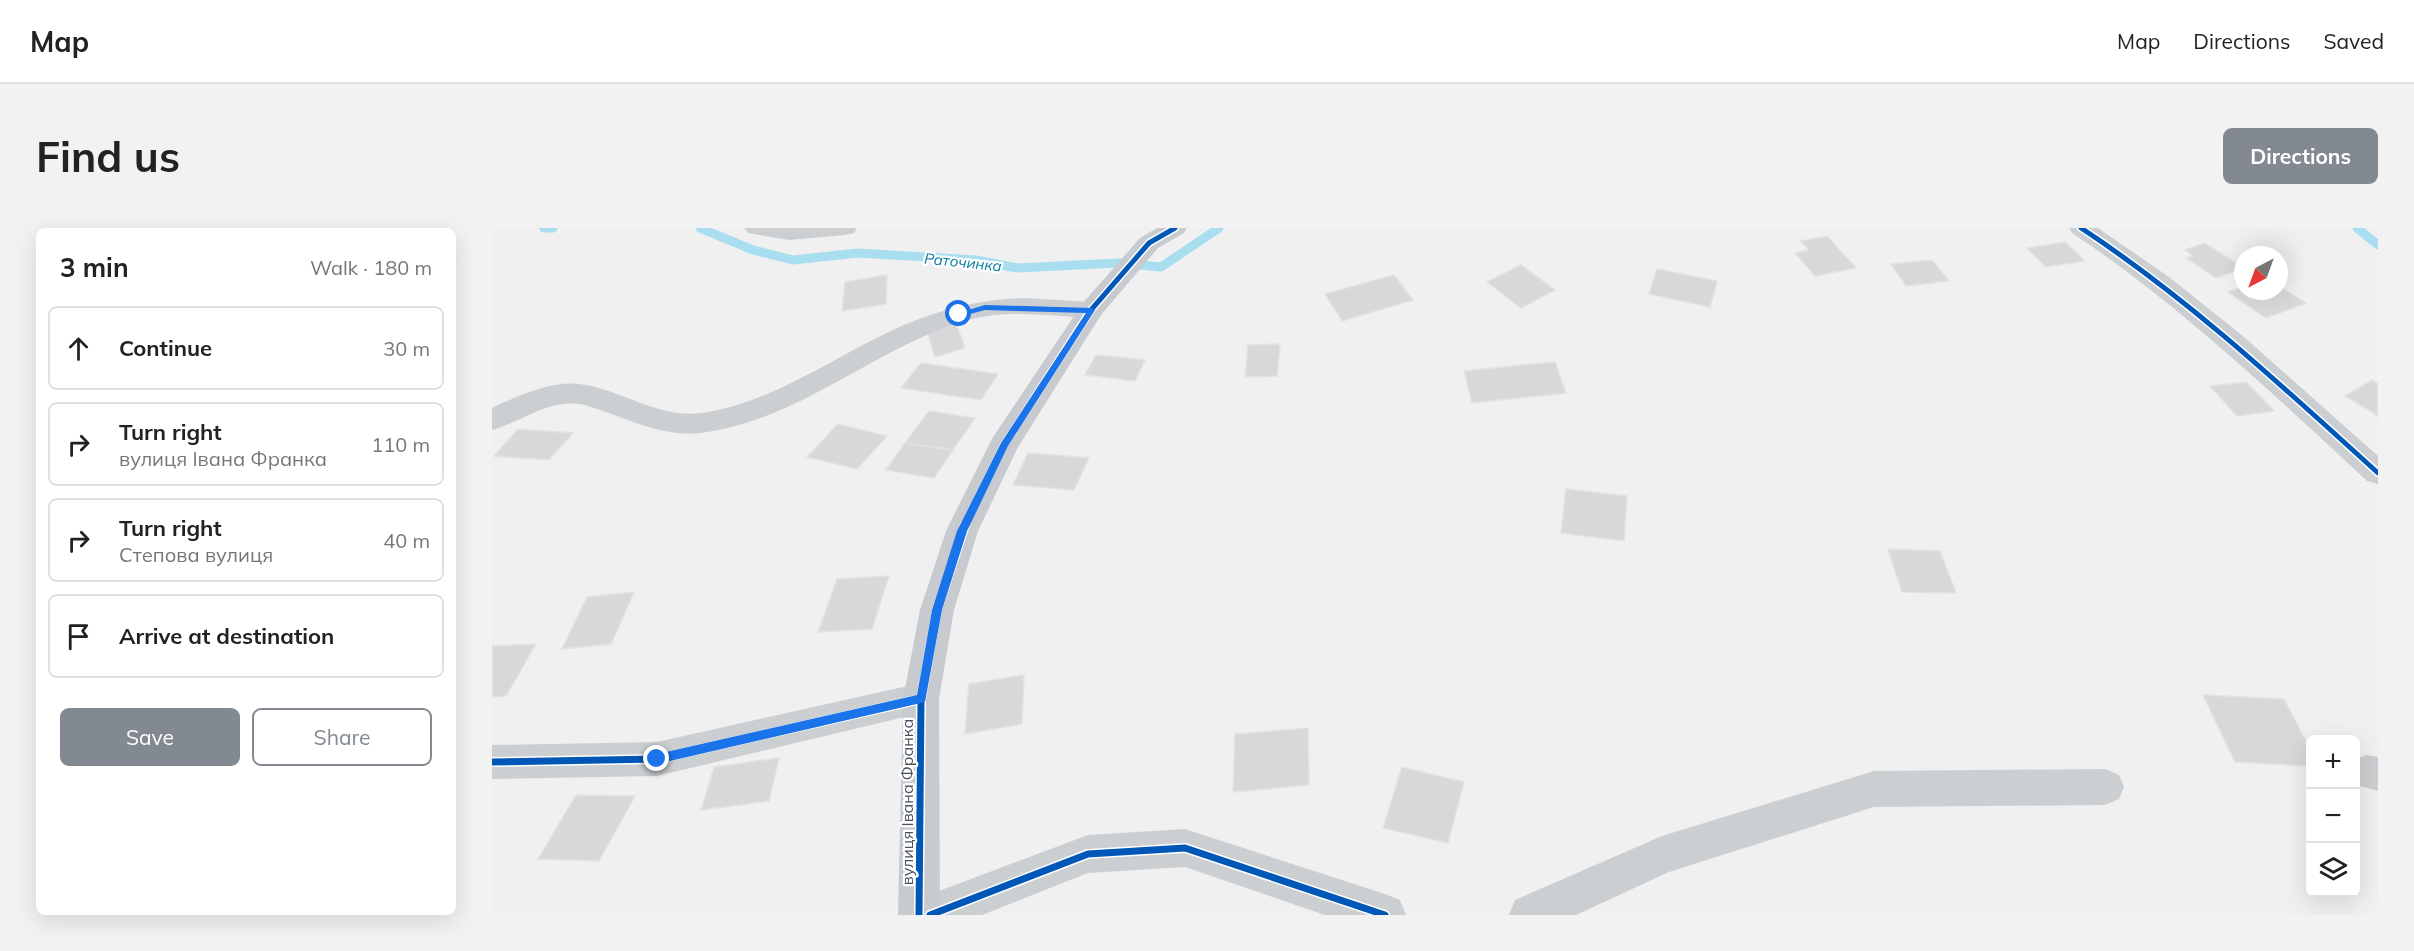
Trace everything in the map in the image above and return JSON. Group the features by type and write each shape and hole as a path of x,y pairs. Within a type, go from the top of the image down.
{"main road":[{"name":"вулиця Івана Франка","path":"920,915 921,699 937,610 962,531 1004,445 1100,299 1149,243 1175,228"}],"street":[{"path":"757,228 769,232 829,231 845,228"},
{"path":"2081,228 2109,245 2211,324 2378,473"},
{"path":"492,420 542,398 578,394 672,423 699,424 747,415 780,403 921,329 959,314 994,308 1100,299"},
{"path":"492,762 657,759 921,699"},
{"path":"1530,915 1662,855 1874,789 2105,787"},
{"path":"930,915 1088,854 1185,848 1385,915"}],"building":[{"path":"1827,236 1856,268 1815,276 1795,253 1809,250 1801,241"},
{"path":"2065,242 2085,261 2046,267 2027,248"},
{"path":"2204,243 2234,261 2234,271 2216,278 2186,258 2193,256 2185,250"},
{"path":"1932,260 1949,281 1906,286 1891,264"},
{"path":"1521,265 1555,290 1521,308 1487,282"},
{"path":"1657,269 1717,281 1710,307 1649,294"},
{"path":"887,275 886,304 842,311 845,282"},
{"path":"1394,275 1413,300 1342,321 1325,294"},
{"path":"2288,292 2306,303 2266,318 2240,300 2288,300"},
{"path":"956,323 965,348 935,357 927,331"},
{"path":"1280,344 1277,376 1245,377 1248,345"},
{"path":"1096,355 1145,360 1135,381 1085,375"},
{"path":"1555,362 1566,393 1472,403 1464,371"},
{"path":"921,363 998,374 981,400 901,388"},
{"path":"2372,380 2378,384 2378,416 2345,396"},
{"path":"2246,382 2274,411 2237,416 2210,386"},
{"path":"929,411 975,418 953,450 905,443"},
{"path":"838,424 887,436 857,469 807,457"},
{"path":"518,429 573,433 549,460 494,456"},
{"path":"905,443 953,450 934,478 886,470"},
{"path":"1028,453 1089,458 1074,490 1013,485"},
{"path":"1566,489 1627,496 1624,541 1561,533"},
{"path":"1888,549 1940,551 1956,593 1902,592"},
{"path":"889,576 872,629 818,632 837,579"},
{"path":"634,592 611,644 562,649 587,597"},
{"path":"536,644 506,696 492,697 492,646"},
{"path":"1024,675 1022,724 965,734 969,684"},
{"path":"2203,695 2284,699 2306,741 2306,766 2235,762"},
{"path":"1308,728 1309,785 1233,792 1235,734"},
{"path":"779,758 769,801 701,810 714,767"},
{"path":"1402,767 1464,782 1448,843 1383,828"},
{"path":"576,795 635,796 599,861 538,859"}],"waterway":[{"name":"Раточинка","path":"544,228 553,228"},
{"name":"Раточинка","path":"700,228 753,250 793,260 858,253 976,260 1017,268 1118,263 1161,267 1219,228"},
{"name":"Раточинка","path":"2357,228 2378,245"}],"cycle path":[{"path":"919,915 921,699 937,610 962,531 1004,445 1091,310 1149,243 1175,228"},
{"path":"2081,228 2121,254 2198,313 2378,473"},
{"path":"492,762 657,759 921,699"},
{"path":"930,915 1088,854 1185,848 1385,915"}],"route":[{"path":"657,759 921,699 937,610 962,531 1004,445 1092,310 1014,307 985,308 959,314"}]}
